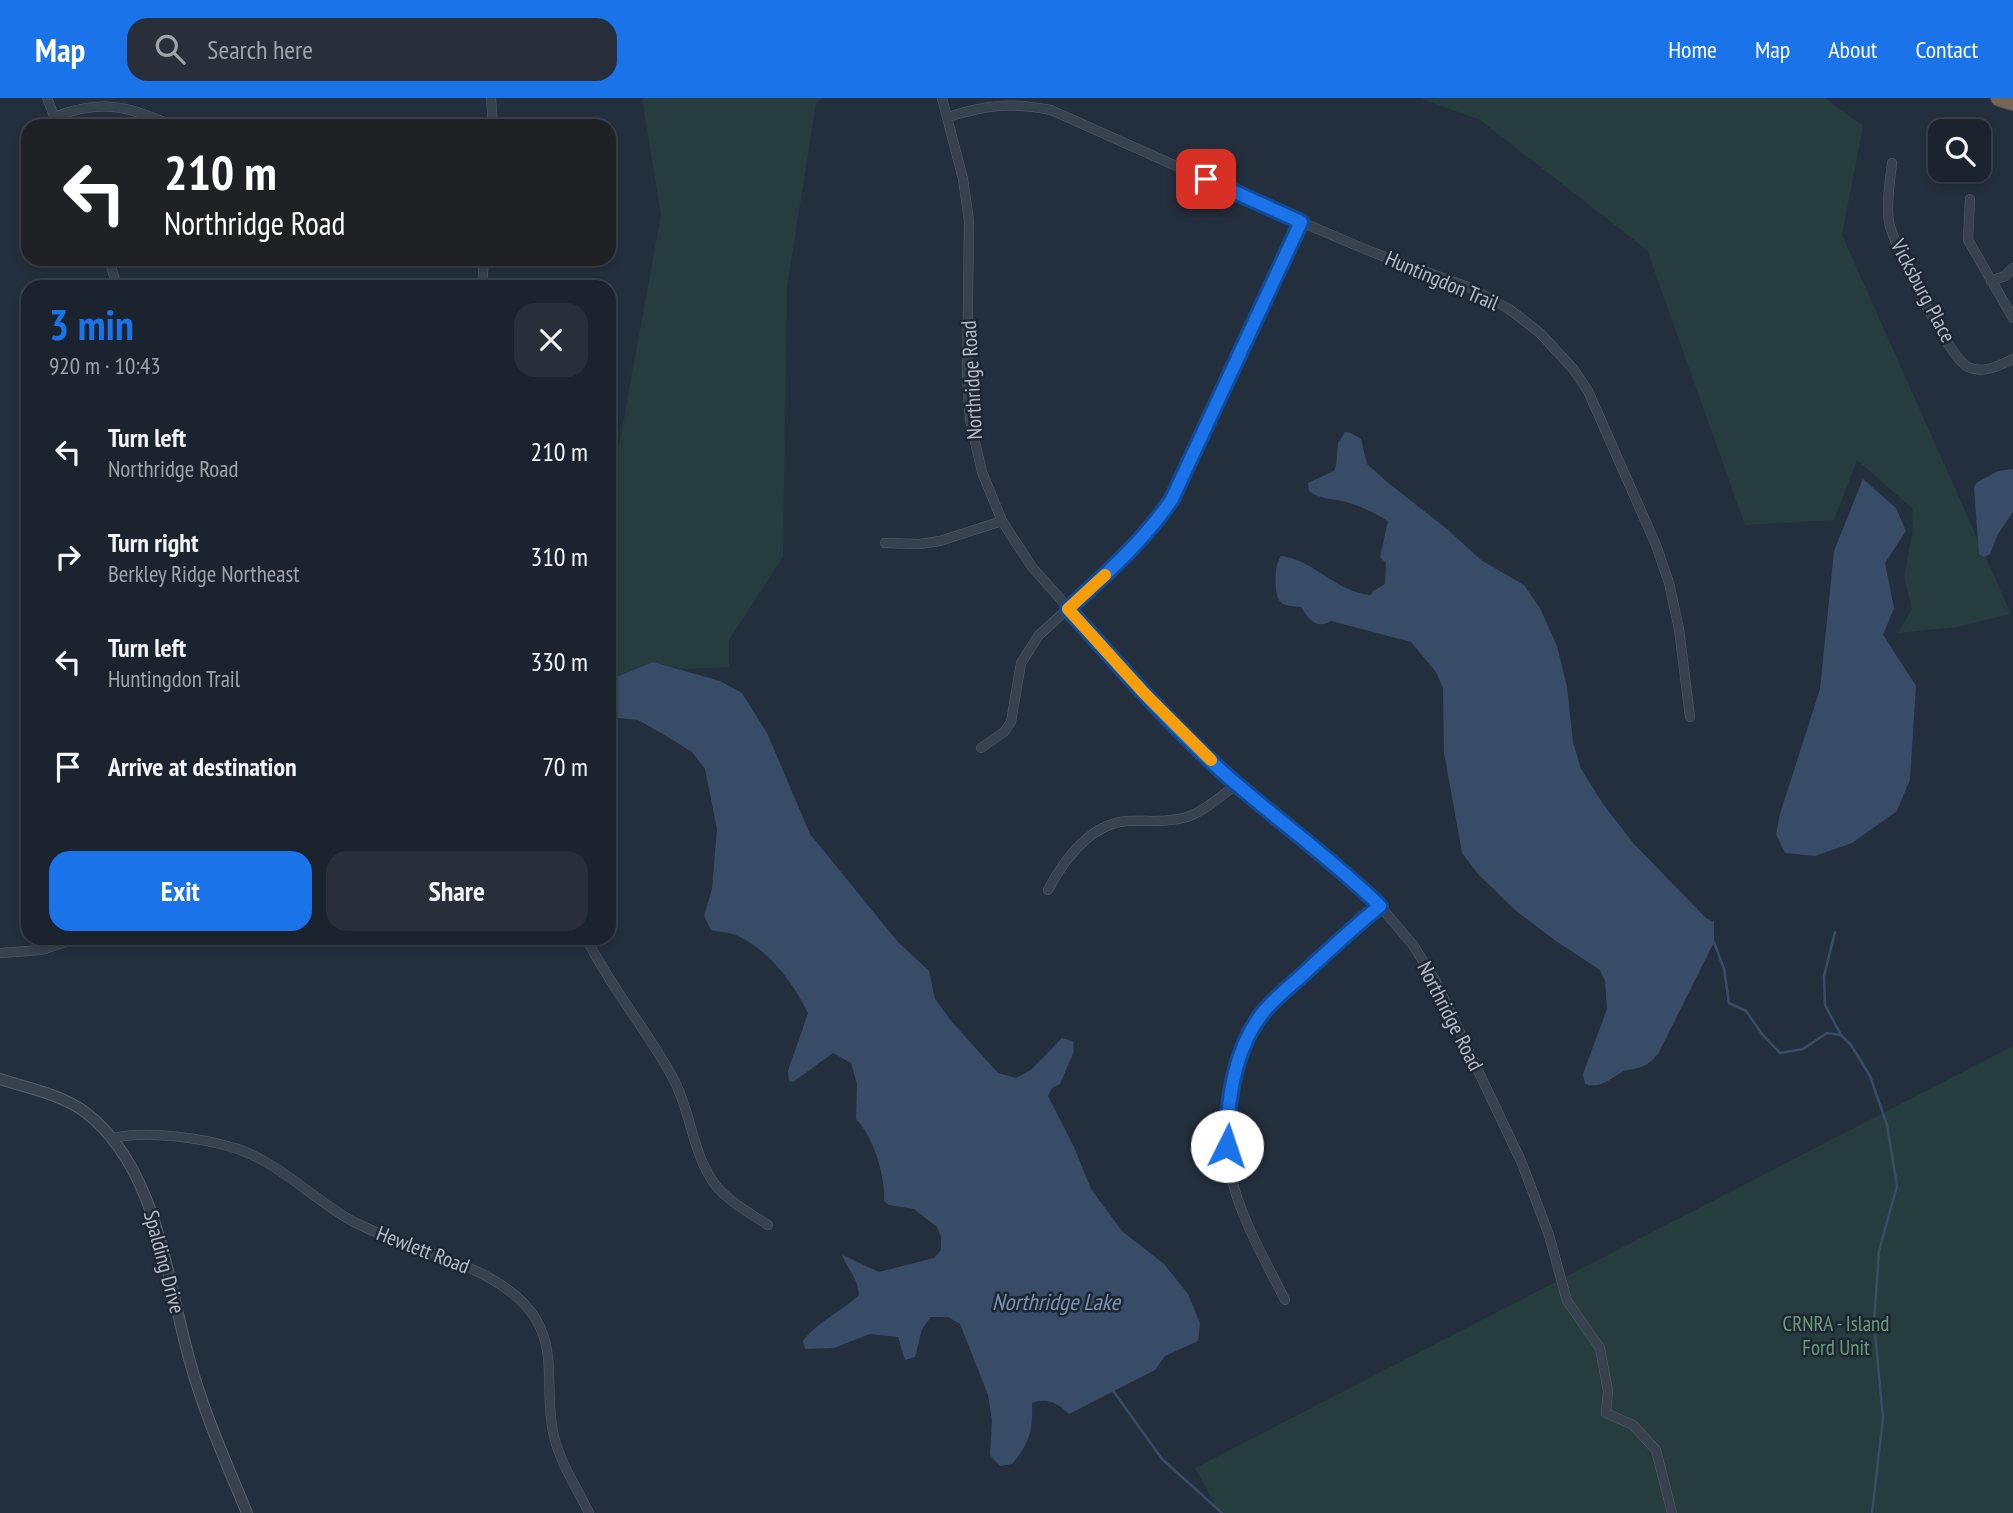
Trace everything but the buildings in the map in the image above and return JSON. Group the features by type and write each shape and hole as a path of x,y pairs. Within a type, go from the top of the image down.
{"highway":[{"path":"1999,98 2013,102"}],"street":[{"path":"47,98 55,119"},
{"path":"491,98 492,119"},
{"name":"Northridge Road","path":"942,98 963,179 968,221 967,377 970,420 982,472 1002,521 1032,567 1145,694 1237,784 1349,875 1413,945 1435,980 1519,1157 1549,1235 1567,1301 1600,1348 1608,1391 1606,1413 1633,1426 1656,1450 1672,1513"},
{"path":"59,119 71,109 102,104 136,110 157,119"},
{"name":"Huntingdon Trail","path":"948,117 980,107 1000,105 1024,105 1051,110 1301,222 1372,252 1473,289 1540,333 1574,370 1601,415 1656,545 1669,583 1679,629 1690,718"},
{"name":"Vicksburg Place","path":"1892,163 1888,206 1892,233 1945,338 1961,362 1969,368 1992,369 2013,359"},
{"path":"1970,200 1968,240 2013,318"},
{"path":"981,748 1004,732 1010,722 1018,674 1027,651 1039,635 1126,556 1172,499 1301,222"},
{"path":"1992,281 2013,268"},
{"path":"885,543 920,544 940,541 1002,521"},
{"path":"1048,890 1069,856 1099,830 1125,821 1163,821 1187,817 1208,807 1237,784"},
{"path":"1285,1300 1251,1230 1229,1168 1227,1125 1236,1065 1248,1035 1267,1008 1380,906"},
{"path":"0,953 41,950 57,945"},
{"path":"590,945 601,968 675,1080 709,1174 729,1199 768,1225"},
{"name":"Spalding Drive","path":"0,1079 67,1102 85,1112 113,1138 144,1192 154,1215 189,1359 211,1426 247,1513"},
{"name":"Hewlett Road","path":"113,1138 127,1135 159,1136 215,1143 241,1150 265,1162 353,1222 486,1275 507,1287 538,1322 546,1343 554,1436 589,1513"}],"green space":[{"path":"642,98 822,98 816,104 787,287 783,557 729,640 729,667 682,669 653,662 616,677 616,462 661,215"},
{"path":"1420,98 1825,98 1863,126 1842,235 2011,614 1957,627 1898,633 1912,609 1904,577 1912,534 1913,509 1857,460 1834,520 1745,525 1647,250 1480,120"},
{"name":"CRNRA - Island Ford Unit","path":"2013,1046 2013,1513 1220,1513 1195,1468"}],"water":[{"path":"1345,432 1361,439 1367,464 1387,482 1447,529 1481,560 1524,585 1540,608 1557,646 1567,687 1573,742 1581,769 1603,804 1634,844 1706,918 1714,922 1714,942 1658,1054 1645,1065 1623,1071 1601,1084 1585,1084 1583,1074 1607,1009 1605,981 1600,970 1515,910 1478,874 1462,853 1444,752 1443,688 1436,672 1411,642 1331,621 1317,624 1301,607 1286,605 1279,600 1276,578 1281,556 1304,563 1336,583 1359,593 1371,595 1385,584 1386,563 1380,557 1388,521 1357,506 1309,491 1308,483 1334,471 1338,443"},
{"path":"2013,469 2013,512 1998,534 1990,554 1984,557 1979,554 1974,488 1976,483 1998,471"},
{"path":"1863,479 1896,508 1906,531 1885,563 1894,608 1883,635 1916,686 1910,779 1897,811 1852,843 1815,856 1785,853 1776,834 1820,689 1834,551"},
{"name":"Northridge Lake","path":"653,662 720,681 742,693 767,733 810,834 897,941 929,971 935,999 998,1073 1016,1078 1031,1070 1062,1038 1073,1041 1074,1051 1060,1084 1052,1088 1048,1096 1074,1147 1091,1189 1122,1231 1164,1264 1188,1294 1200,1323 1198,1341 1165,1356 1155,1370 1069,1414 1052,1402 1032,1403 1032,1421 1023,1449 1012,1464 1000,1466 990,1455 992,1420 988,1395 960,1324 948,1317 931,1317 922,1329 915,1357 905,1360 898,1337 870,1334 834,1348 805,1349 803,1341 809,1334 859,1295 855,1279 842,1255 879,1272 934,1258 941,1250 941,1237 937,1227 914,1209 889,1205 884,1201 883,1180 877,1157 868,1136 856,1119 857,1084 851,1063 833,1053 793,1082 789,1081 788,1071 808,1013 788,979 770,959 750,942 735,935 711,930 704,916 712,889 717,829 705,769 692,752 663,734 638,720 616,718 616,677"}],"waterway":[{"path":"1835,932 1824,976 1825,1005 1841,1035"},
{"path":"1714,942 1724,969 1729,1003 1746,1011 1780,1053 1803,1049 1827,1033 1841,1035 1851,1045 1870,1076 1887,1125 1897,1186 1879,1251 1874,1322 1883,1418 1872,1513"},
{"path":"1114,1392 1162,1459 1222,1513"}],"slow traffic":[{"path":"1105,575 1068,609 1145,694 1211,760"}],"route":[{"path":"1206,179 1301,222 1172,499 1126,556 1068,609 1145,694 1225,774 1349,875 1380,906 1267,1008 1248,1035 1236,1065 1227,1125 1227,1146"}]}
